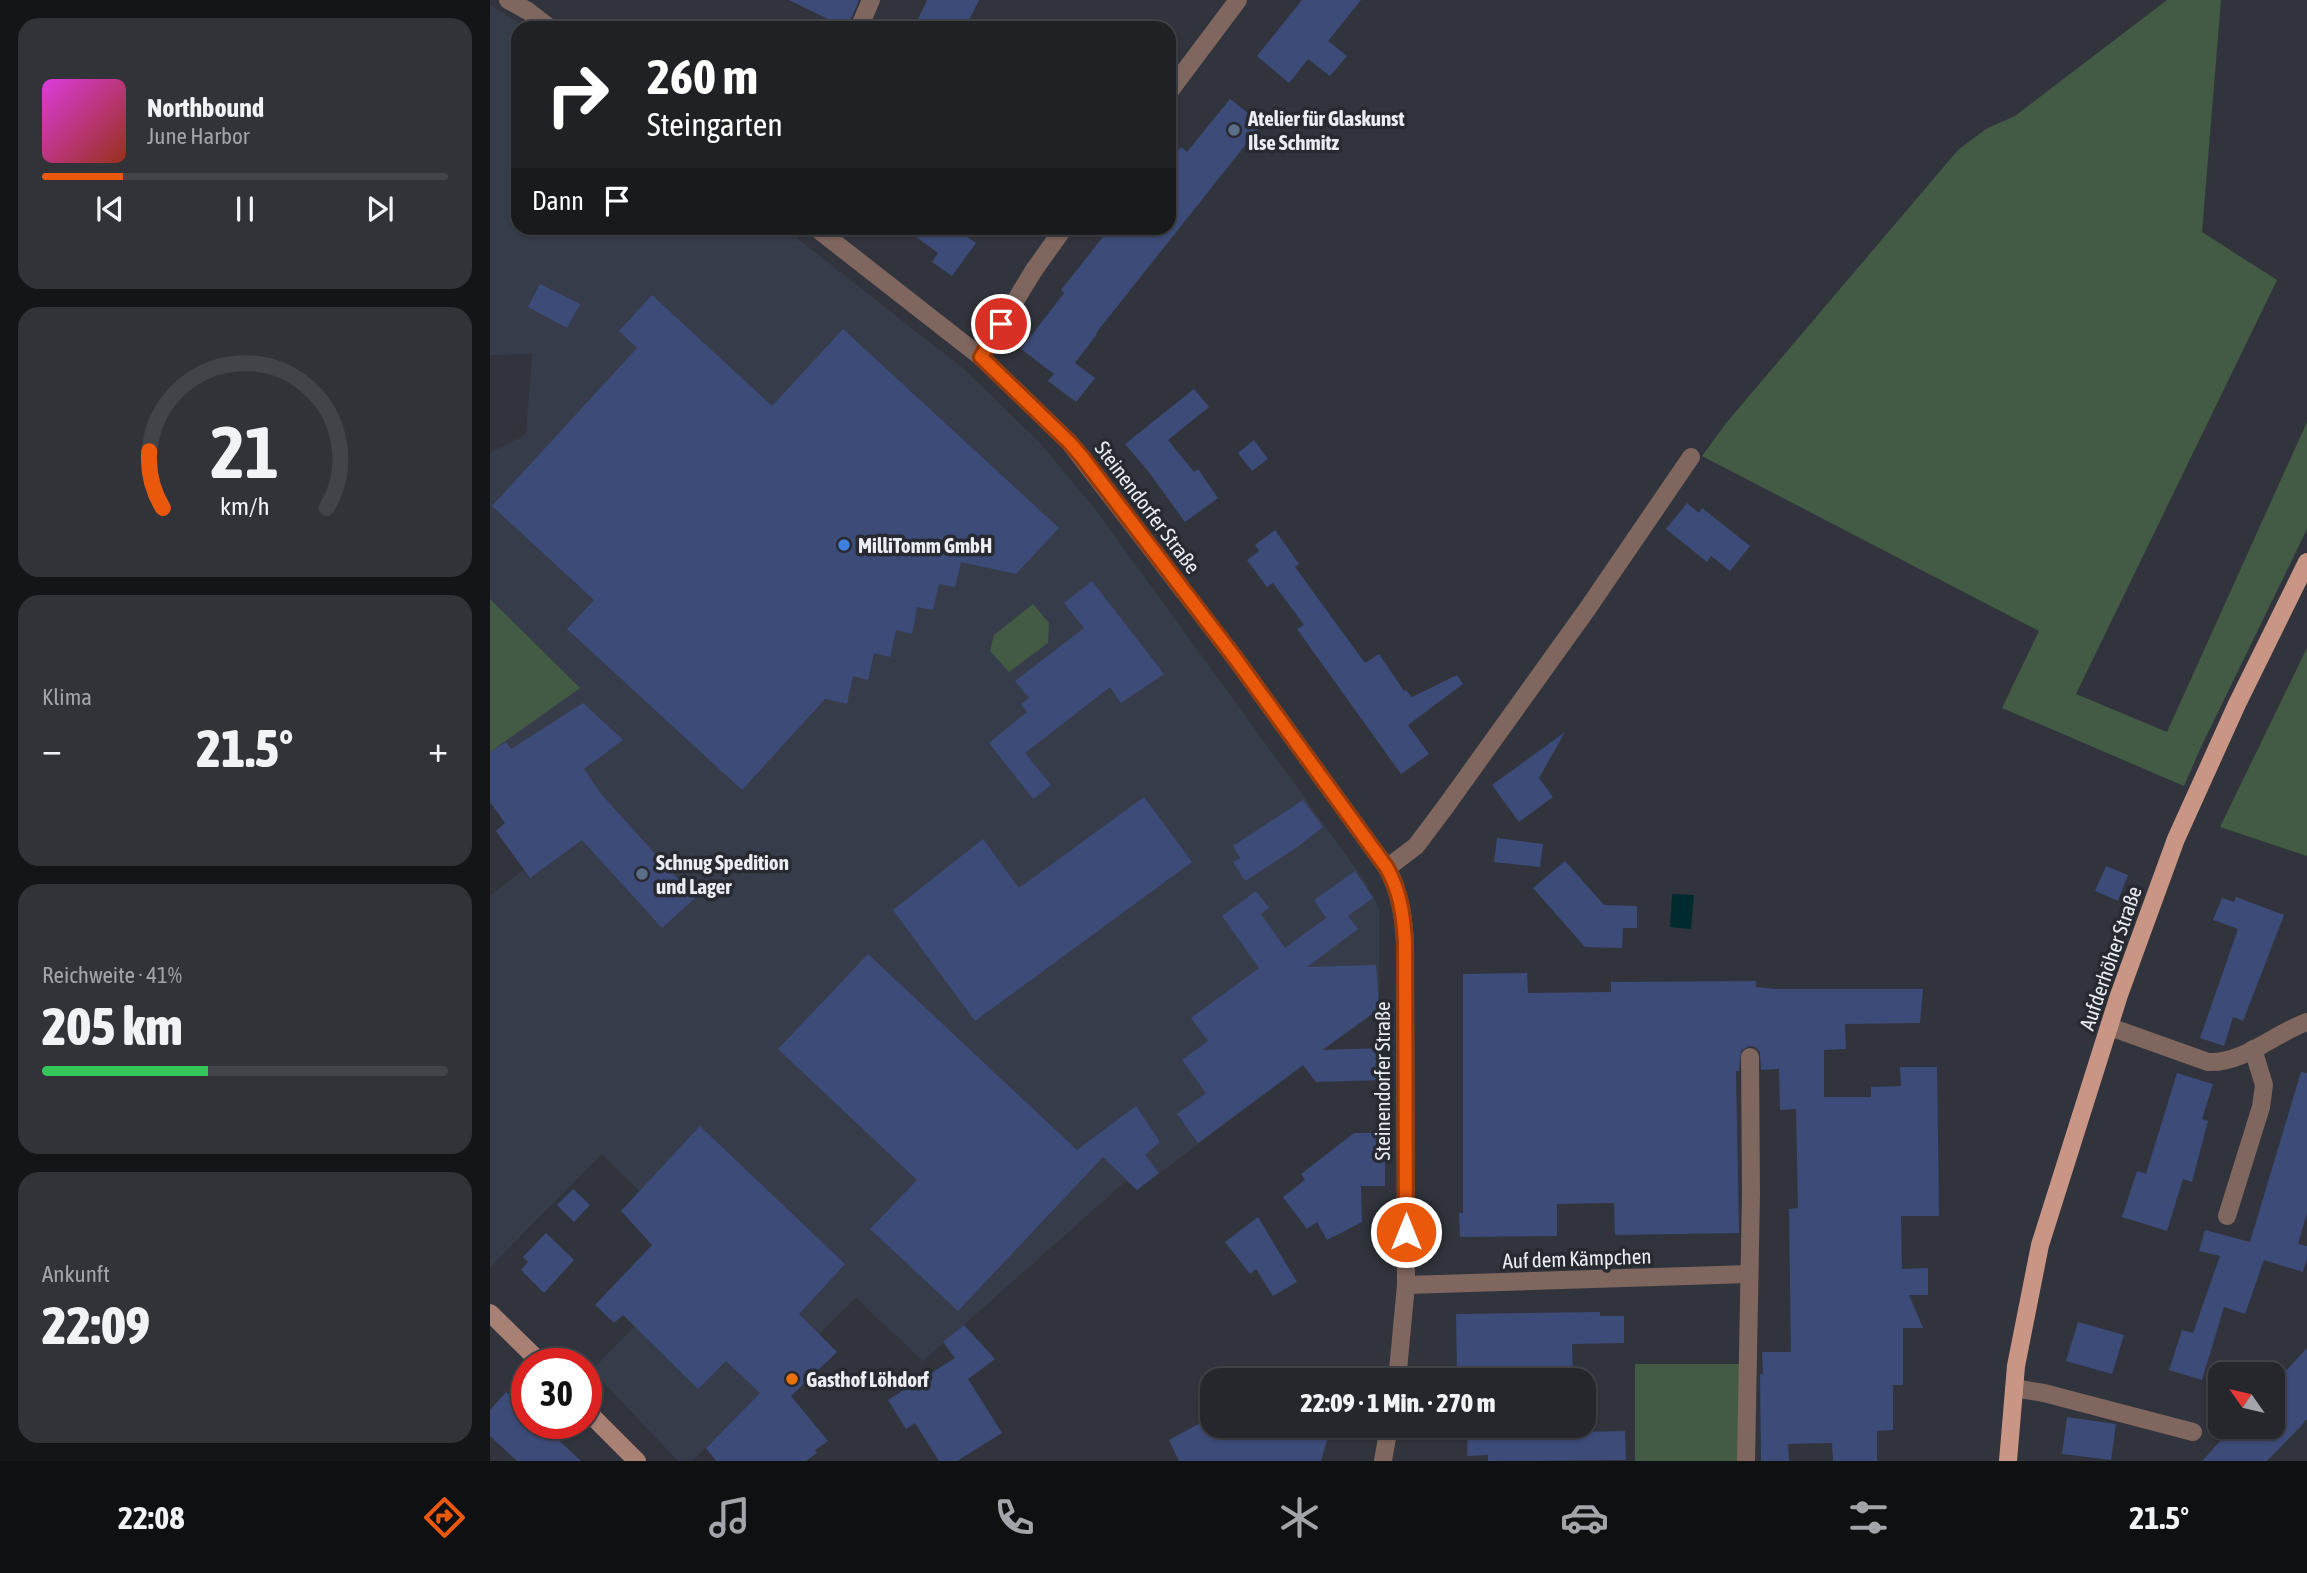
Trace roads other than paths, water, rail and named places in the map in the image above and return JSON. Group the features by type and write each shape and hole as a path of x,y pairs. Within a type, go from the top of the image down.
{"main road":[{"name":"Aufderhöher Straße","path":"2008,1461 2014,1388 2040,1245 2119,995 2176,839 2237,704 2307,562"},
{"path":"490,1313 526,1348"},
{"path":"602,1428 628,1458"}],"street":[{"path":"508,0 541,21"},
{"path":"862,21 871,0"},
{"path":"1176,83 1238,0"},
{"name":"Steinendorfer Straße","path":"825,235 981,357 1070,443 1228,649 1387,868 1397,888 1403,910 1405,941 1406,1285 1398,1368"},
{"path":"981,357 1034,270 1059,235"},
{"path":"1387,868 1416,846 1583,615 1691,457"},
{"path":"2110,1027 2208,1062 2226,1061 2307,1021"},
{"path":"2227,1216 2261,1107 2264,1086 2253,1049"},
{"path":"1745,1461 1751,1057"},
{"name":"Auf dem Kämpchen","path":"1406,1285 1749,1274"},
{"path":"2014,1388 2044,1393 2193,1432"},
{"path":"1383,1461 1387,1438"}],"place":[{"name":"Atelier für Glaskunst Ilse Schmitz","path":"1234,130"},
{"name":"MilliTomm GmbH","path":"844,545"},
{"name":"Schnug Spedition und Lager","path":"642,874"},
{"name":"Gasthof Löhdorf","path":"792,1379"}]}
